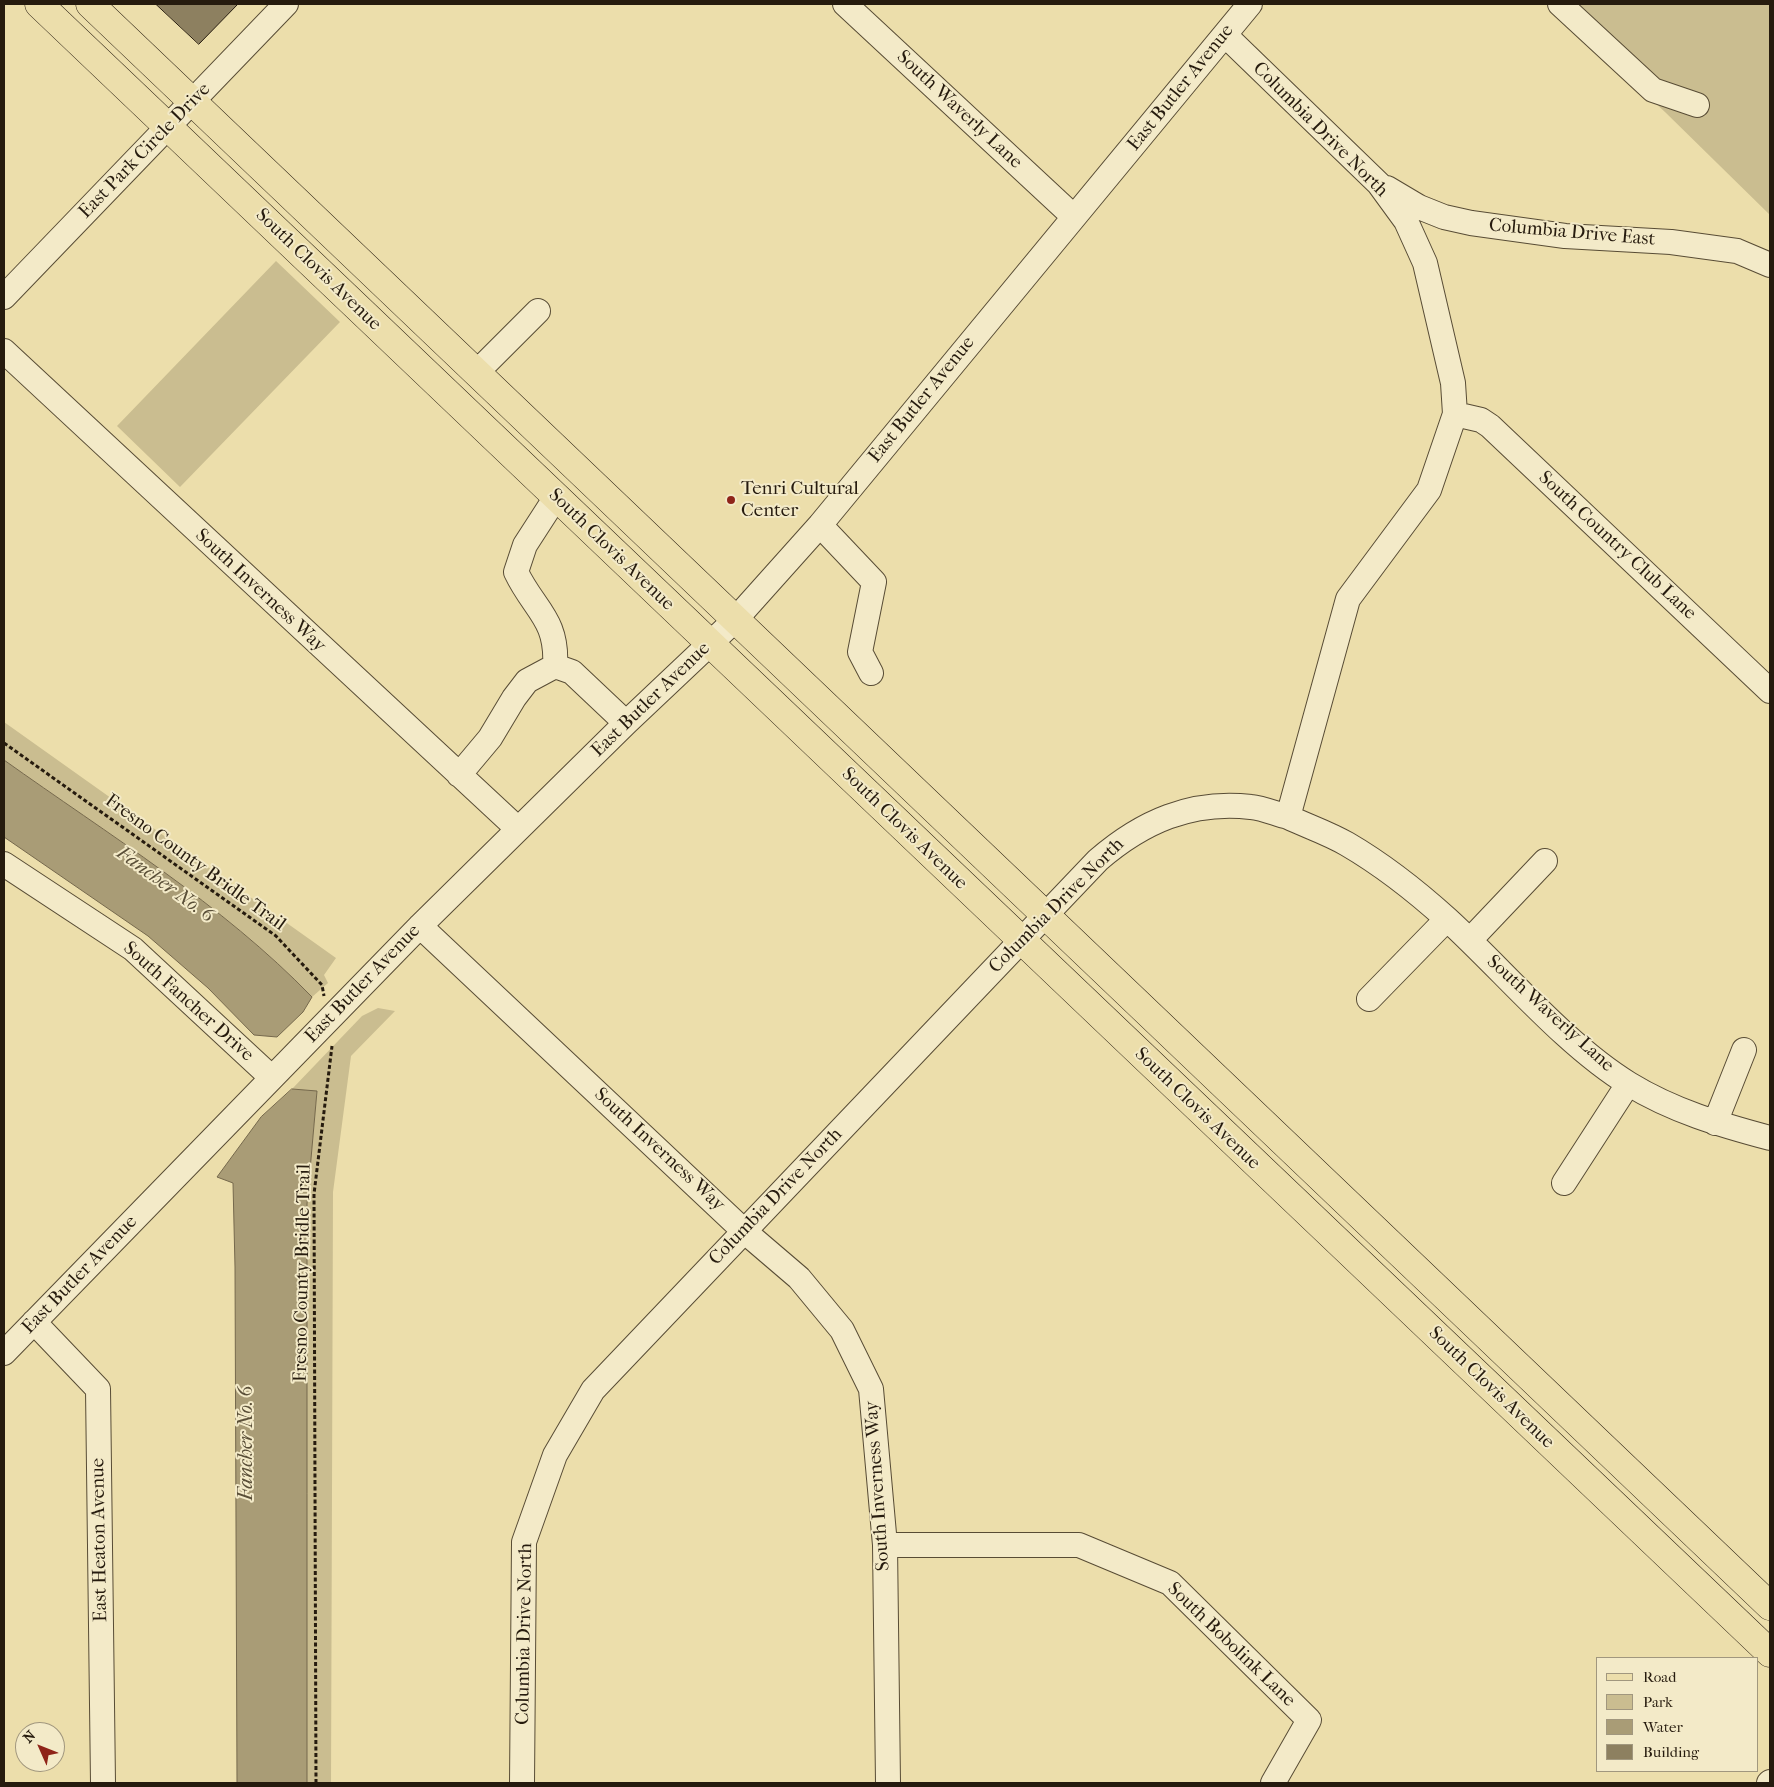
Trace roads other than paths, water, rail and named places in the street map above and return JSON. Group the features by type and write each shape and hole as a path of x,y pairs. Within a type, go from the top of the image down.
{"main road":[{"name":"South Clovis Avenue","path":"39,4 1770,1653"},
{"name":"South Clovis Avenue","path":"90,4 1770,1606"}],"street":[{"name":"East Park Circle Drive","path":"4,298 286,4"},
{"name":"South Waverly Lane","path":"845,4 1074,217"},
{"name":"East Butler Avenue","path":"4,1353 420,926 626,723 735,620 820,525 1250,4"},
{"path":"1560,4 1652,90 1697,105"},
{"name":"Columbia Drive North","path":"522,1783 524,1542 555,1455 592,1390 1098,860 1123,838 1149,824 1181,811 1215,806 1251,807 1288,817 1348,599 1428,490 1455,414 1453,383 1425,264 1406,221 1379,184 1225,35"},
{"name":"Columbia Drive East","path":"1379,184 1419,207 1444,217 1471,223 1540,234 1671,242 1737,251 1770,265"},
{"path":"476,373 538,311"},
{"name":"South Inverness Way","path":"4,351 518,829"},
{"name":"South Country Club Lane","path":"1455,414 1481,420 1490,426 1770,691"},
{"path":"555,666 556,645 545,615 526,592 516,572 525,545 556,497"},
{"path":"820,525 874,582 860,652 871,673"},
{"path":"459,775 490,738 514,698 527,681 555,666 572,672 626,723"},
{"name":"South Waverly Lane","path":"1288,817 1345,843 1393,874 1447,918 1576,1042 1628,1084 1657,1100 1715,1123 1770,1138"},
{"name":"South Waverly Lane","path":"1470,940 1545,861"},
{"name":"South Fancher Drive","path":"4,864 133,949 271,1077"},
{"path":"1369,999 1447,918"},
{"name":"South Inverness Way","path":"420,926 744,1230 799,1278 842,1330 871,1389 885,1545 888,1783"},
{"path":"1715,1123 1744,1050"},
{"path":"1564,1183 1628,1084"},
{"name":"East Heaton Avenue","path":"34,1322 98,1389 103,1783"},
{"name":"South Bobolink Lane","path":"885,1545 1078,1545 1170,1583 1309,1720 1274,1783"}],"water":[{"name":"Fancher No. 6","path":"4,760 124,843 241,931 312,997 303,1012 277,1037 254,1035 208,988 148,936 4,837"},
{"name":"Fancher No. 6","path":"292,1089 317,1091 307,1204 307,1783 237,1783 233,1183 217,1177 261,1117"}],"place":[{"name":"Tenri Cultural Center","path":"731,500"}]}
